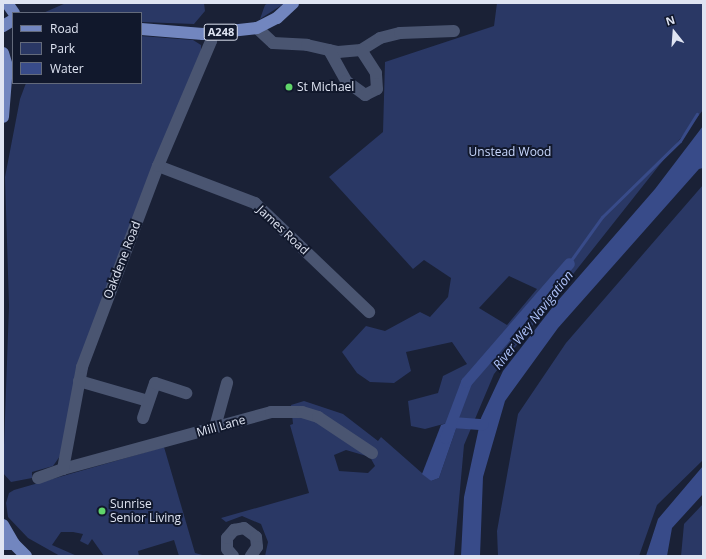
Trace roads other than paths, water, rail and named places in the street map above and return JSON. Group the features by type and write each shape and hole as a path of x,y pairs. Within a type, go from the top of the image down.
{"main road":[{"path":"7,3 13,12"},
{"name":"A248","path":"142,29 210,32 257,28 277,18 293,3"},
{"path":"3,26 12,21"},
{"path":"3,47 12,52"},
{"path":"3,53 8,66 4,114"},
{"path":"4,114 16,84"},
{"path":"3,525 9,544 27,555"}],"street":[{"path":"257,28 273,43 329,50 361,50 380,38 400,33 454,31"},
{"name":"Oakdene Road","path":"63,470 79,380 158,166 211,41 210,32"},
{"path":"329,50 346,81 365,95 378,89 376,73 361,50"},
{"name":"James Road","path":"158,166 255,203 369,312"},
{"path":"79,380 148,401"},
{"path":"143,418 155,383 186,393"},
{"path":"215,427 227,383"},
{"name":"Mill Lane","path":"63,470 271,412 302,412 328,422 372,454"},
{"path":"38,478 63,470"},
{"path":"232,556 227,549 227,538 234,530 244,528 256,537 257,548 251,556"}],"water":[{"path":"703,126 703,168 699,169 558,328 505,401 483,477 480,556 461,556 464,497 481,418 503,371 555,304 655,189"},
{"path":"447,423 457,426 439,478 431,481 422,474 441,425"},
{"path":"703,466 703,494 672,528 667,556 646,556 658,519"}],"waterway":[{"path":"569,263 602,217 680,141 697,114"},
{"name":"River Wey Navigation","path":"445,438 466,382 569,263"},
{"path":"452,422 483,424"}],"place":[{"name":"St Michael","path":"289,87"},
{"name":"Sunrise Senior Living","path":"102,511"}],"park label":[{"name":"Unstead Wood","path":"510,152"}]}
